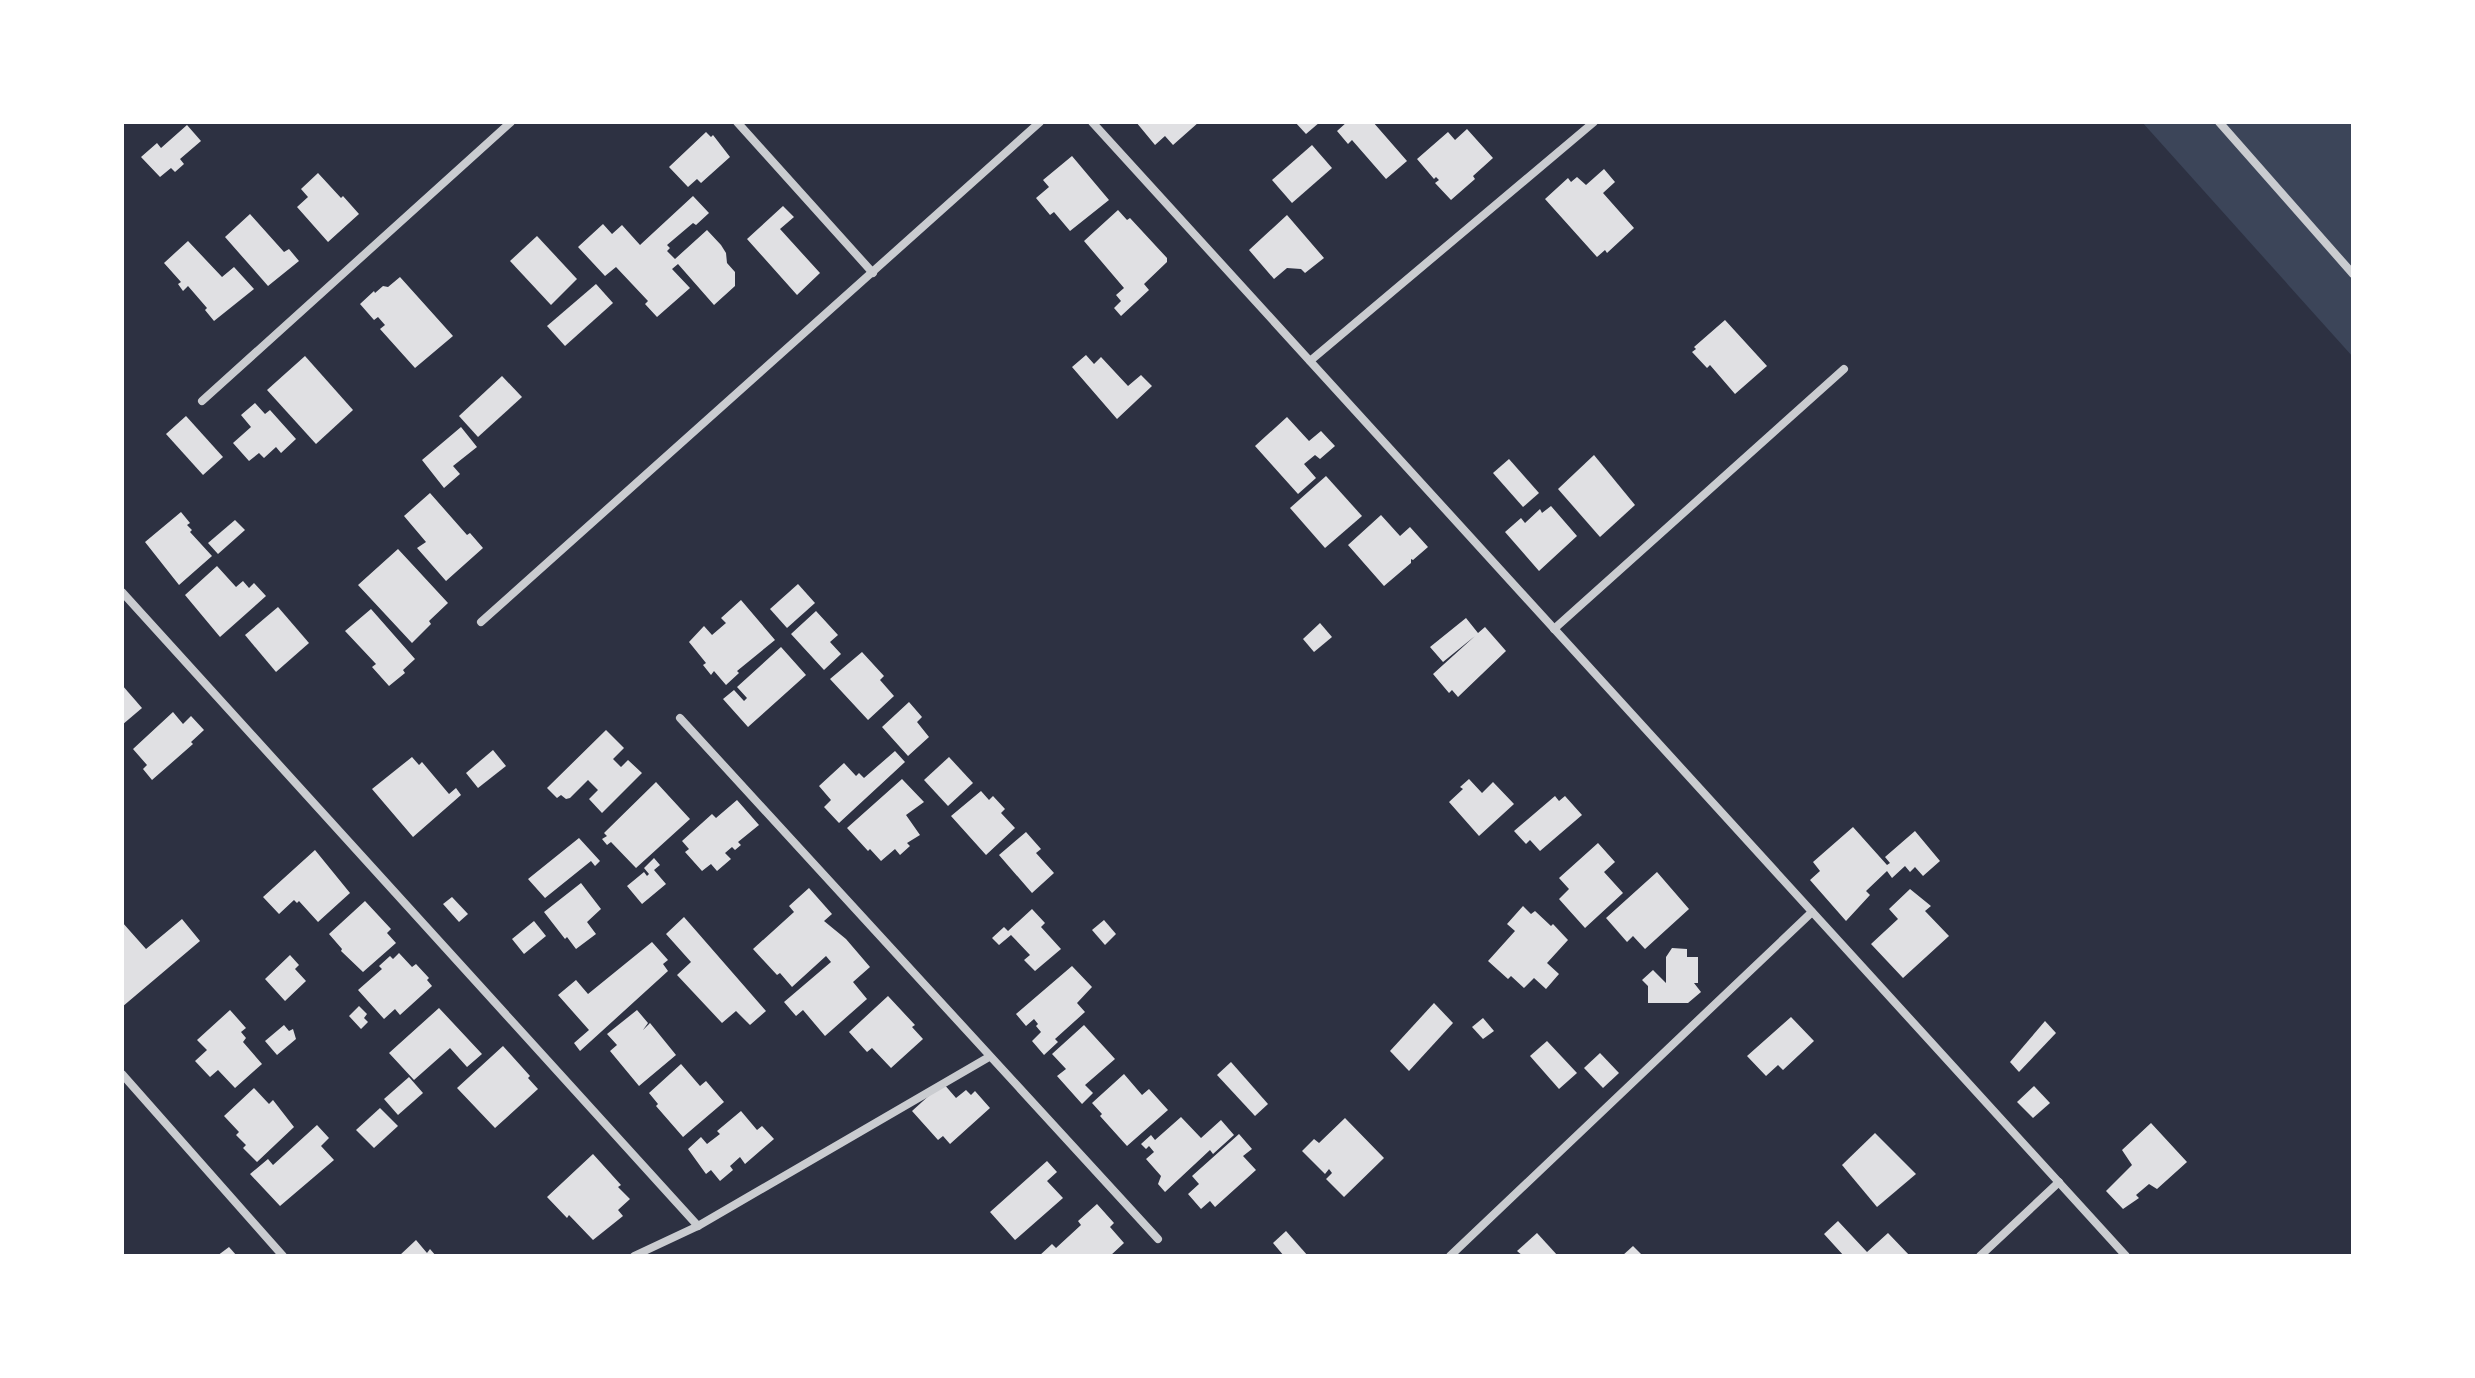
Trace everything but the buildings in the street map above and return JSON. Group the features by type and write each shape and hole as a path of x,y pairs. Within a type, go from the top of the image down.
{"street":[{"path":"202,401 511,122"},
{"path":"737,122 873,273"},
{"path":"481,622 1040,122"},
{"path":"1092,122 2126,1256"},
{"path":"1310,361 1594,122"},
{"path":"2219,122 2353,274"},
{"path":"1554,629 1844,369"},
{"path":"122,592 698,1226"},
{"path":"680,718 1158,1239"},
{"path":"1450,1256 1812,912"},
{"path":"634,1256 698,1226 989,1057"},
{"path":"122,1074 283,1256"},
{"path":"1980,1256 2059,1182"}],"shaded area":[{"path":"2142,122 2353,122 2353,357"}]}
